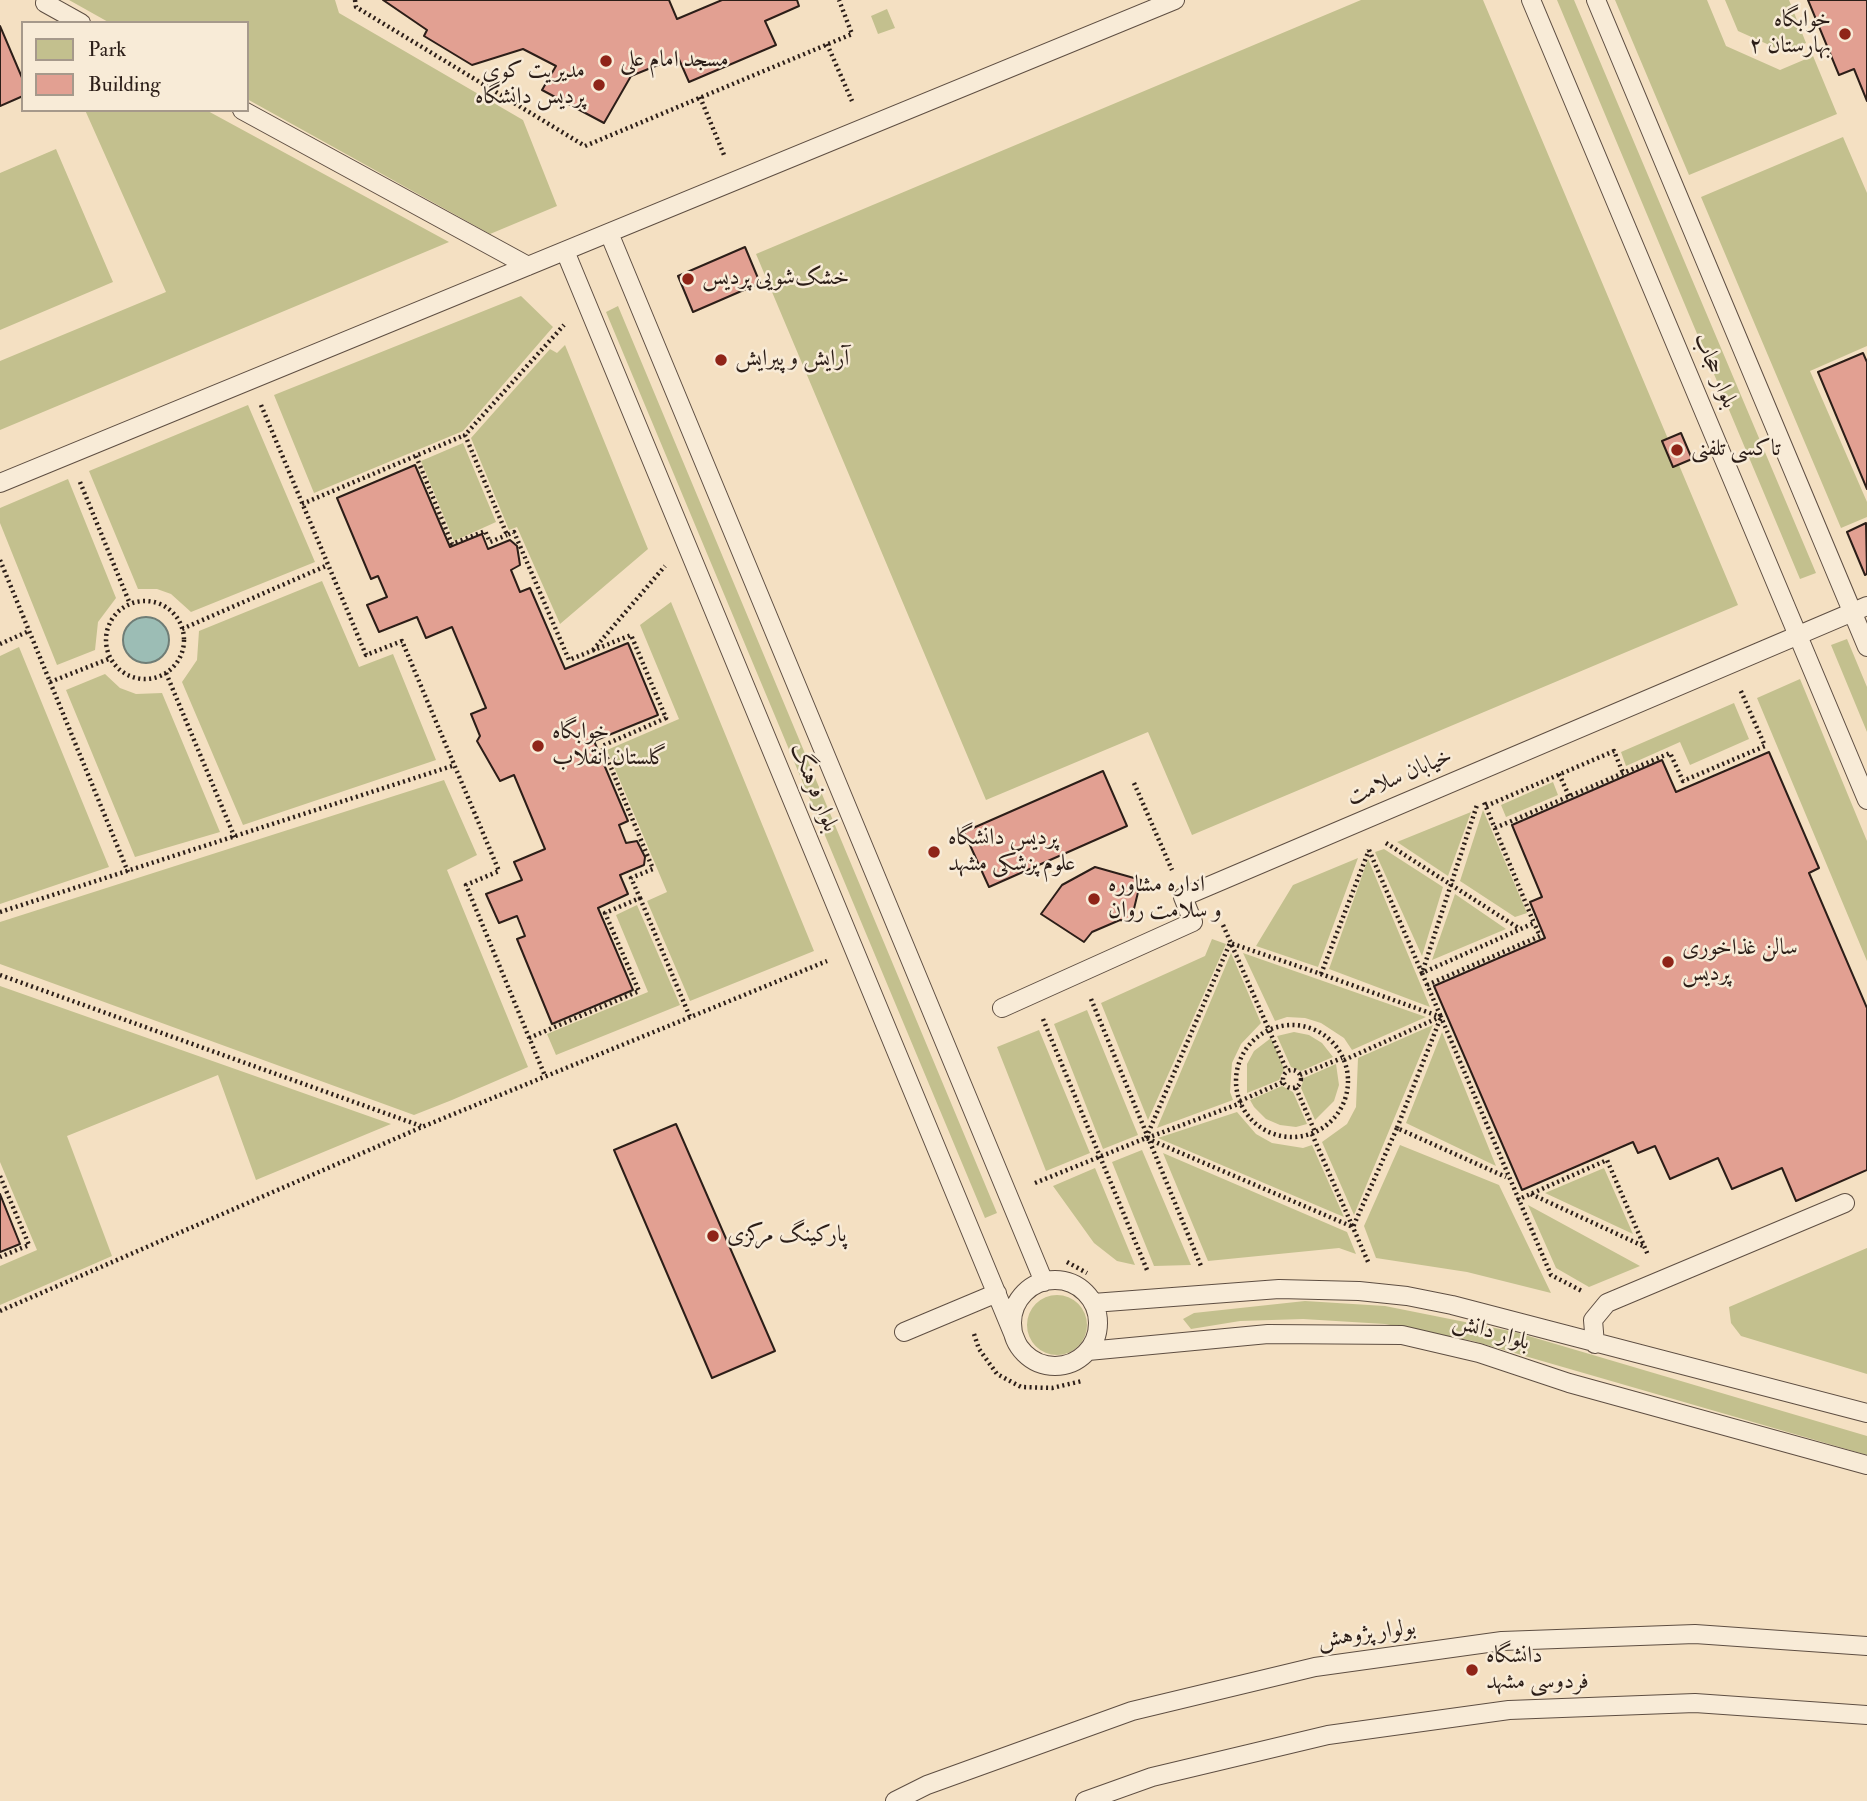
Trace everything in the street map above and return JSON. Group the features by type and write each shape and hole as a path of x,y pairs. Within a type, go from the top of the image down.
{"lane":[{"path":"0,483 1175,0"},
{"name":"بلوار حجاب","path":"1531,0 1867,800"},
{"name":"بلوار حجاب","path":"1596,0 1860,609 1867,647"},
{"path":"45,3 77,21"},
{"path":"246,112 528,266"},
{"name":"بلوار فرهنگ","path":"609,233 1010,1194 1044,1282"},
{"name":"بلوار فرهنگ","path":"565,251 1017,1343"},
{"name":"خیابان سلامت","path":"1183,897 1860,609"},
{"path":"1002,1008 1193,922 1183,897"},
{"path":"1565,1336 1593,1320 1607,1303 1845,1203"},
{"path":"1068,1281 1083,1289 1093,1303 1098,1319 1097,1336 1088,1351 1076,1362 1051,1366 1028,1357 1017,1343 1012,1327 1013,1310 1021,1295 1034,1284 1068,1281"},
{"name":"بلوار دانش","path":"1093,1303 1279,1289 1359,1291 1452,1305 1867,1412"},
{"path":"904,1332 997,1293"},
{"path":"1593,1320 1595,1344"},
{"name":"بلوار دانش","path":"1088,1351 1268,1334 1402,1335 1479,1353 1569,1383 1867,1465"},
{"name":"بولوار پژوهش","path":"895,1801 927,1784 1132,1711 1315,1667 1502,1641 1695,1634 1867,1646"},
{"path":"1085,1801 1152,1777 1328,1735 1509,1710 1695,1703 1867,1715"}],"path":[{"path":"355,0 356,7 585,146 852,34 839,0"},
{"path":"827,44 863,128"},
{"path":"700,97 717,139"},
{"path":"302,504 465,435 564,324"},
{"path":"260,404 366,655 402,641 455,765 499,871 466,885 545,1076"},
{"path":"465,435 507,535"},
{"path":"68,455 130,604"},
{"path":"416,456 452,544 485,531 490,542 514,531 569,660 631,635 666,718 601,746 653,869 631,878 690,1017"},
{"path":"0,560 128,872"},
{"path":"182,629 328,565"},
{"path":"592,651 665,566"},
{"path":"143,601 167,608 182,629 182,654 166,673 154,678 130,676 111,658 107,646 111,621 130,604 143,601"},
{"path":"0,644 29,631"},
{"path":"50,682 111,658"},
{"path":"1495,828 1670,753 1683,781 1765,746 1730,664"},
{"path":"166,673 235,838"},
{"path":"1427,985 1540,936 1485,804 1614,751 1623,773"},
{"path":"0,912 455,765"},
{"path":"1559,775 1569,796"},
{"path":"1134,783 1183,897"},
{"path":"1422,973 1477,805"},
{"path":"1385,843 1521,929"},
{"path":"1321,974 1369,850 1506,1177 1551,1275 1591,1296"},
{"path":"529,1038 639,991 606,913 640,898"},
{"path":"1010,1194 1240,1102 1283,1082 1287,1071 1219,918"},
{"path":"1422,973 1534,923"},
{"path":"1230,943 1441,1017"},
{"path":"1146,1138 1230,943"},
{"path":"0,1311 422,1127 854,950"},
{"path":"0,975 422,1127"},
{"path":"1091,998 1146,1138 1203,1271"},
{"path":"1300,1075 1441,1017"},
{"path":"1353,1227 1397,1128 1441,1017"},
{"path":"1042,1019 1148,1272"},
{"path":"1287,1025 1305,1027 1328,1039 1343,1059 1348,1077 1346,1096 1339,1111 1327,1125 1313,1133 1295,1138 1262,1129 1249,1118 1240,1102 1237,1069 1244,1053 1255,1039 1270,1030 1287,1025"},
{"path":"1287,1071 1295,1070 1300,1075 1300,1083 1296,1088"},
{"path":"1283,1082 1287,1088 1296,1088"},
{"path":"1296,1088 1369,1264"},
{"path":"1397,1128 1506,1177"},
{"path":"1146,1138 1353,1227"},
{"path":"1517,1200 1607,1160 1644,1246 1531,1194"},
{"path":"0,1176 29,1245 0,1257"},
{"path":"965,1307 979,1349 998,1374 1021,1387 1052,1388 1087,1380"}],"green space":[{"path":"69,0 335,0 339,13 523,120 557,206 490,234 248,100 248,21 106,21"},
{"path":"1361,0 1483,0 1738,605 1192,835 1148,732 986,800 756,254"},
{"path":"1557,0 1574,0 1816,573 1800,579"},
{"path":"1615,0 1707,0 1726,46 1780,70 1813,56 1837,114 1689,175"},
{"path":"1725,0 1789,0 1806,43 1785,52 1738,31"},
{"path":"887,9 895,28 878,34 871,16"},
{"path":"86,112 210,112 449,242 0,430 0,361 166,292"},
{"path":"1843,137 1867,193 1867,346 1810,371 1867,502 1867,517 1841,528 1701,197"},
{"path":"56,149 113,282 0,330 0,173"},
{"path":"521,296 553,327 463,431 314,493 274,395"},
{"path":"618,306 997,1213 985,1218 606,312"},
{"path":"565,345 648,549 560,624 517,527 509,530 471,438 550,349 557,353"},
{"path":"248,405 315,562 191,612 171,594 157,589 138,589 89,471"},
{"path":"463,443 496,522 454,541 421,461"},
{"path":"68,479 116,598 98,622 95,650 57,665 0,523 0,508"},
{"path":"322,581 359,667 393,654 436,760 243,825 182,682 197,660 199,631"},
{"path":"671,602 814,951 690,1001 647,901 667,892 607,750 679,719 640,625"},
{"path":"1847,639 1867,687 1867,732 1831,645"},
{"path":"19,647 109,867 0,904 0,656"},
{"path":"105,674 120,688 136,694 162,693 220,832 135,857 66,690"},
{"path":"1800,679 1867,841 1867,961 1757,698"},
{"path":"1734,703 1749,739 1690,765 1680,742 1626,766 1621,752"},
{"path":"444,780 477,855 447,870 528,1067 452,1100 414,1115 0,964 0,922"},
{"path":"1553,782 1558,795 1506,817 1501,805"},
{"path":"1483,810 1527,913 1515,917 1460,881"},
{"path":"1471,812 1448,876 1397,842"},
{"path":"1384,849 1443,887 1422,956 1375,852"},
{"path":"1358,858 1318,967 1256,946 1293,885"},
{"path":"1368,859 1430,1007 1329,969"},
{"path":"1455,894 1506,929 1432,960"},
{"path":"637,905 680,1005 556,1055 547,1034 648,992 616,915"},
{"path":"1212,939 1226,944 1148,1120 1101,1003 1205,956"},
{"path":"1231,953 1261,1023 1241,1044 1232,1063 1230,1092 1233,1100 1157,1128"},
{"path":"1243,953 1426,1017 1352,1050 1344,1038 1321,1023 1305,1018 1287,1017 1275,1021"},
{"path":"0,986 391,1124 256,1180 218,1075 67,1136 112,1256 0,1305 0,1266 37,1250 0,1162"},
{"path":"1087,1010 1138,1135 1103,1149 1054,1024"},
{"path":"1433,1025 1354,1215 1322,1142 1347,1124 1356,1107 1358,1058"},
{"path":"1039,1030 1090,1153 1046,1171 997,1047"},
{"path":"1294,1032 1309,1035 1322,1043 1333,1057 1301,1071 1291,1067 1277,1036"},
{"path":"1442,1032 1496,1166 1406,1123"},
{"path":"1271,1038 1284,1069 1279,1080 1247,1093 1247,1064 1254,1051"},
{"path":"1336,1064 1339,1085 1334,1101 1315,1120 1301,1088 1304,1078"},
{"path":"1282,1086 1293,1092 1307,1124 1296,1127 1280,1125 1266,1119 1254,1107 1250,1100"},
{"path":"1237,1112 1256,1134 1272,1143 1303,1148 1312,1145 1344,1217 1158,1138"},
{"path":"1400,1145 1499,1185 1551,1293 1467,1272 1376,1258 1364,1226"},
{"path":"1142,1150 1191,1265 1154,1266 1112,1162"},
{"path":"1163,1153 1347,1232 1356,1254 1339,1248 1208,1261"},
{"path":"1095,1168 1135,1265 1117,1261 1094,1243 1053,1186"},
{"path":"1604,1168 1633,1234 1545,1193"},
{"path":"1528,1205 1640,1266 1589,1287 1556,1268"},
{"path":"1867,1248 1867,1374 1741,1336 1731,1323 1729,1307"},
{"path":"1057,1295 1078,1304 1087,1325 1078,1346 1057,1355 1036,1346 1027,1325 1036,1304"},
{"path":"1305,1301 1385,1306 1515,1332 1867,1436 1867,1455 1473,1341 1385,1324 1303,1319 1240,1321 1191,1329 1183,1319 1194,1313"}],"water":[{"path":"146,617 162,624 169,640 162,656 146,663 130,656 123,640 130,624"}],"building":[{"name":"مسجد امام علی","path":"383,0 669,0 677,19 722,0 797,0 799,6 765,21 776,45 689,82 678,57 631,76 604,123 542,90 556,66 523,49 472,65 424,36 427,30"},
{"name":"خوابگاه بهارستان ۲","path":"1808,0 1867,0 1867,101 1854,69 1839,75"},
{"path":"0,26 21,75 21,97 0,106"},
{"path":"745,247 760,283 693,312 678,276"},
{"path":"1863,353 1867,362 1867,489 1818,372"},
{"name":"تاکسی تلفنی","path":"1681,433 1692,459 1673,467 1662,441"},
{"name":"خوابگاه گلستان انقلاب","path":"415,465 450,547 482,534 488,549 510,540 517,546 520,565 511,570 520,592 530,588 565,669 628,643 658,715 594,741 628,821 619,825 626,843 637,841 645,857 644,865 620,875 628,894 598,908 633,990 552,1024 517,939 525,936 517,916 499,923 486,894 522,880 514,862 545,849 514,775 500,781 477,741 480,736 471,714 486,708 452,627 426,638 417,617 379,632 367,605 387,597 378,576 371,579 337,498"},
{"path":"1866,523 1867,574 1865,575 1847,532"},
{"name":"سالن غذاخوری پردیس","path":"1769,752 1819,868 1809,873 1867,1008 1867,1170 1796,1201 1782,1168 1732,1189 1718,1158 1670,1179 1655,1146 1638,1153 1633,1142 1522,1190 1434,986 1545,938 1530,902 1542,897 1512,825 1662,760 1676,792"},
{"path":"1103,771 1127,826 989,887 964,832"},
{"name":"اداره مشاوره و سلامت روان","path":"1095,867 1141,880 1131,921 1120,920 1092,932 1084,942 1041,914 1062,885"},
{"path":"676,1124 775,1351 712,1378 614,1150"},
{"path":"0,1194 20,1244 0,1252"}],"place":[{"name":"خوابگاه بهارستان ۲","path":"1845,34"},
{"name":"مسجد امام علی","path":"606,61"},
{"name":"مدیریت کوی پردیس دانشگاه","path":"599,85"},
{"name":"خشک‌شویی پردیس","path":"688,279"},
{"name":"آرایش و پیرایش","path":"721,360"},
{"name":"تاکسی تلفنی","path":"1677,450"},
{"name":"خوابگاه گلستان انقلاب","path":"538,746"},
{"name":"پردیس دانشگاه علوم پزشکی مشهد","path":"934,852"},
{"name":"اداره مشاوره و سلامت روان","path":"1094,899"},
{"name":"سالن غذاخوری پردیس","path":"1668,962"},
{"name":"پارکینگ مرکزی","path":"713,1236"},
{"name":"دانشگاه فردوسی مشهد","path":"1472,1670"}]}
